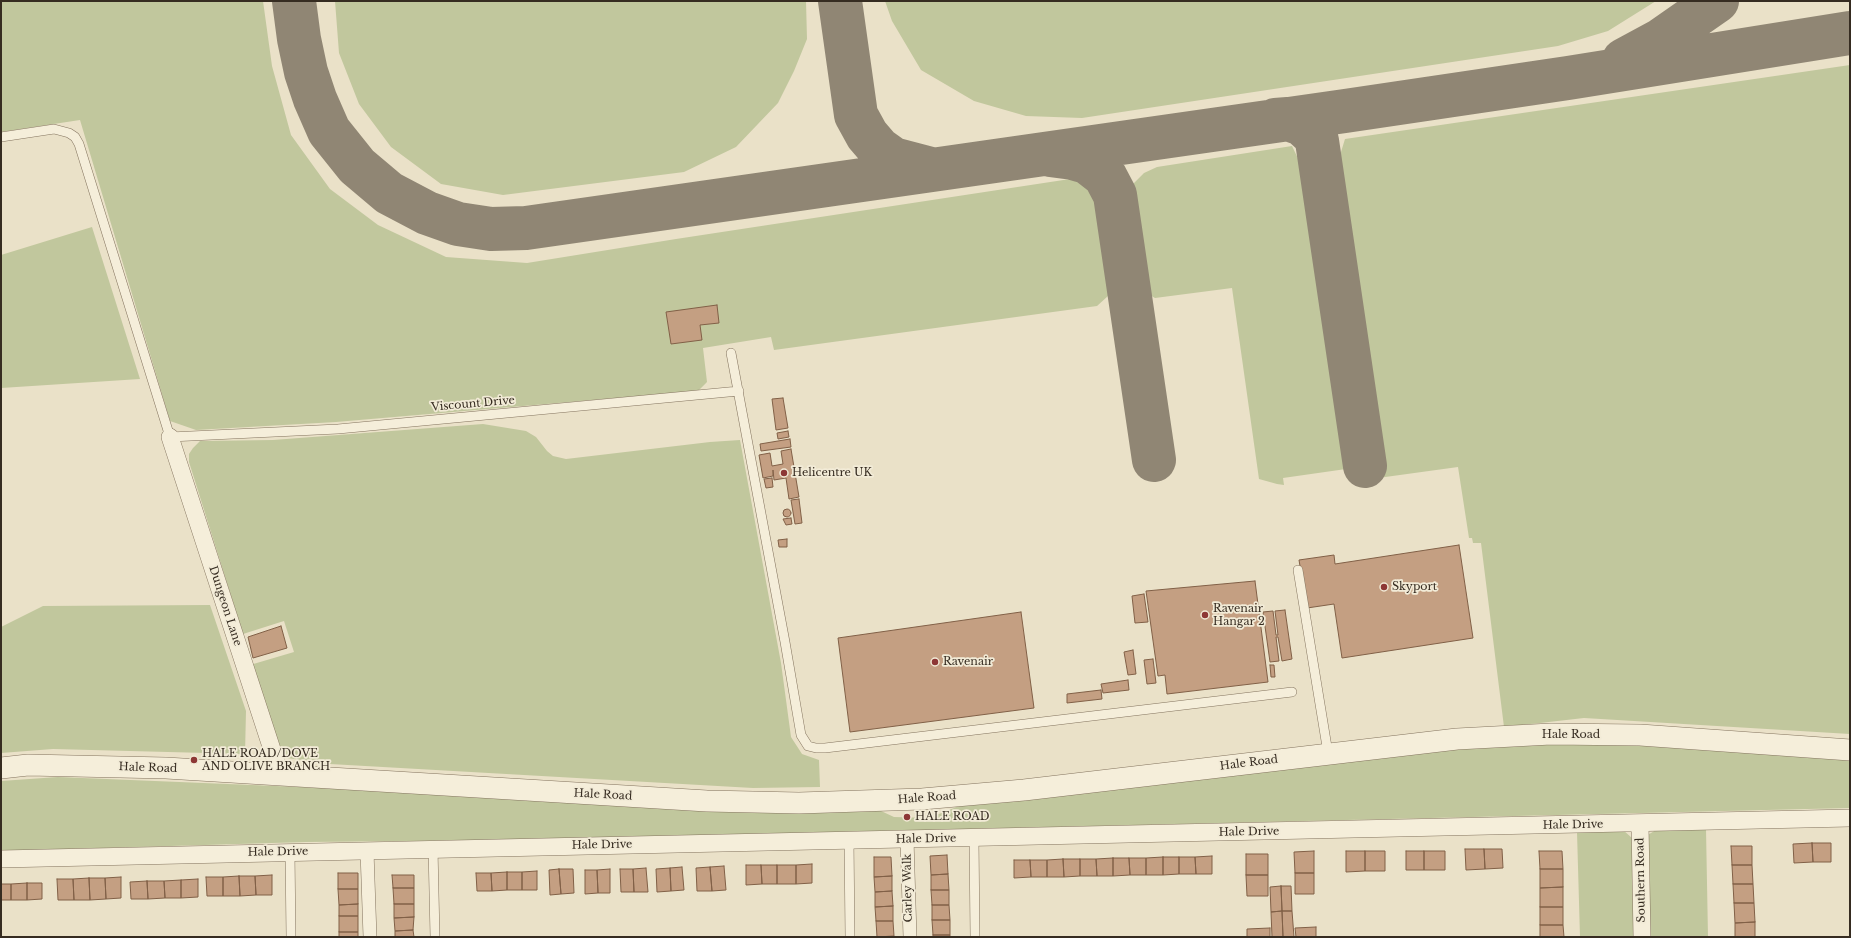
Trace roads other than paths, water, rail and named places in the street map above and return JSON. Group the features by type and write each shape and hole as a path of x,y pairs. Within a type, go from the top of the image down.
{"street":[{"name":"Dungeon Lane","path":"170,437 280,774"},
{"name":"Hale Road","path":"1,768 28,765 166,768 280,774 470,788 744,803 798,803 930,799 1112,780 1328,753 1457,739 1551,734 1640,735 1850,750"},
{"name":"Hale Drive","path":"1,859 432,848 849,839 907,840 1850,818"},
{"name":"Southern Road","path":"1640,824 1642,937"},
{"name":"Carley Walk","path":"907,840 910,937"},
{"path":"367,850 370,937"}],"lane":[{"path":"1,137 54,129 69,133 75,137 80,144 170,437"},
{"path":"731,353 801,735 808,746 825,748 1292,692"},
{"name":"Viscount Drive","path":"170,437 346,428 739,391"},
{"path":"1298,570 1328,753"},
{"path":"974,838 975,937"},
{"path":"849,839 850,937"},
{"path":"432,848 435,937"},
{"path":"290,852 291,937"}],"place":[{"name":"Helicentre UK","path":"784,473"},
{"name":"Skyport","path":"1384,587"},
{"name":"Ravenair Hangar 2","path":"1205,615"},
{"name":"Ravenair","path":"935,662"},
{"name":"HALE ROAD/DOVE AND OLIVE BRANCH","path":"194,760"},
{"name":"HALE ROAD","path":"907,817"}]}
